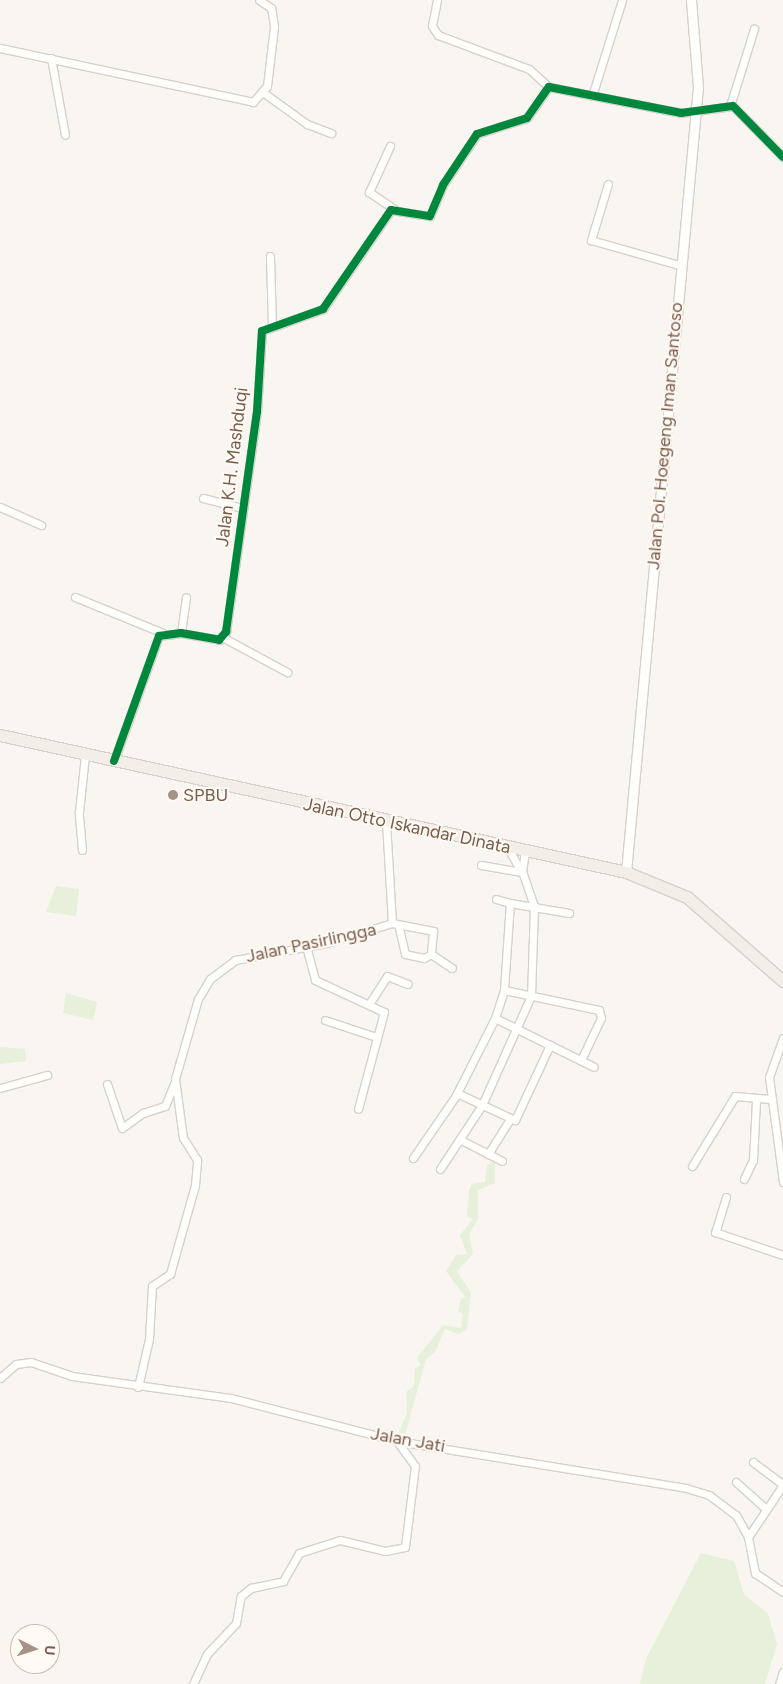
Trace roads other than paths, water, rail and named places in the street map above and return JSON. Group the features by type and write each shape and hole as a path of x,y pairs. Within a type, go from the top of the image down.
{"main road":[{"name":"Jalan Otto Iskandar Dinata","path":"0,735 386,822 626,872 687,897 783,981"}],"street":[{"path":"259,0 271,8 274,26 264,93"},
{"path":"437,0 432,26 438,35 529,69 549,87 693,113 730,106"},
{"path":"592,96 622,0"},
{"name":"Jalan Pol. Hoegeng Iman Santoso","path":"626,872 634,830 679,265 698,54 691,0"},
{"path":"730,106 754,28"},
{"path":"0,48 247,102 264,93"},
{"path":"51,58 65,135"},
{"path":"390,146 369,192 394,209 430,216 443,184 477,134 527,118 549,87"},
{"path":"264,93 307,124 331,133"},
{"path":"730,106 783,157"},
{"path":"608,184 591,240 679,265"},
{"path":"270,256 272,326 323,309 394,209"},
{"name":"Jalan K.H. Mashduqi","path":"224,638 257,412 260,341 262,331 272,326"},
{"path":"202,498 242,508"},
{"path":"0,507 41,524"},
{"path":"75,597 162,633 181,633 224,638 287,672"},
{"path":"181,633 186,597"},
{"path":"114,761 155,641 162,633"},
{"path":"82,850 79,812 85,755"},
{"name":"Jalan Pasirlingga","path":"138,1387 149,1339 152,1286 170,1274 195,1186 196,1155 183,1138 175,1079 193,1013 210,979 245,956 306,946 392,923 386,822"},
{"path":"440,1169 461,1140 482,1105 518,1030 530,996 534,906 522,871 508,848"},
{"path":"522,871 525,852"},
{"path":"481,865 522,871"},
{"path":"496,899 569,913"},
{"path":"414,1158 457,1094 495,1018 504,990 510,903"},
{"path":"392,923 399,927 433,931 431,954"},
{"path":"399,927 404,954 424,958 431,954"},
{"path":"306,946 315,980 384,1012 358,1109"},
{"path":"431,954 452,968"},
{"path":"369,1004 387,976 408,984"},
{"path":"504,990 599,1010 601,1018 581,1060"},
{"path":"495,1018 594,1067"},
{"path":"325,1020 376,1037"},
{"path":"783,1038 771,1067 770,1099 783,1182"},
{"path":"457,1094 516,1119 550,1044"},
{"path":"0,1088 48,1075"},
{"path":"107,1084 122,1128 143,1113 165,1106 175,1079"},
{"path":"692,1166 735,1096 756,1101 770,1099"},
{"path":"744,1179 753,1160 756,1101"},
{"path":"488,1154 510,1118"},
{"path":"461,1140 502,1161"},
{"path":"726,1196 715,1232 783,1255"},
{"name":"Jalan Jati","path":"0,1378 16,1364 31,1362 72,1376 138,1387 231,1398 399,1441 686,1488 724,1503 748,1537 755,1573 770,1586 783,1592"},
{"path":"193,1684 207,1654 236,1623 241,1596 250,1588 283,1581 299,1553 340,1540 385,1551 404,1547 416,1466 399,1441"},
{"path":"748,1537 783,1485 753,1462"},
{"path":"736,1482 766,1508"},
{"path":"779,1684 783,1672"}],"place":[{"name":"SPBU","path":"173,795"}]}
